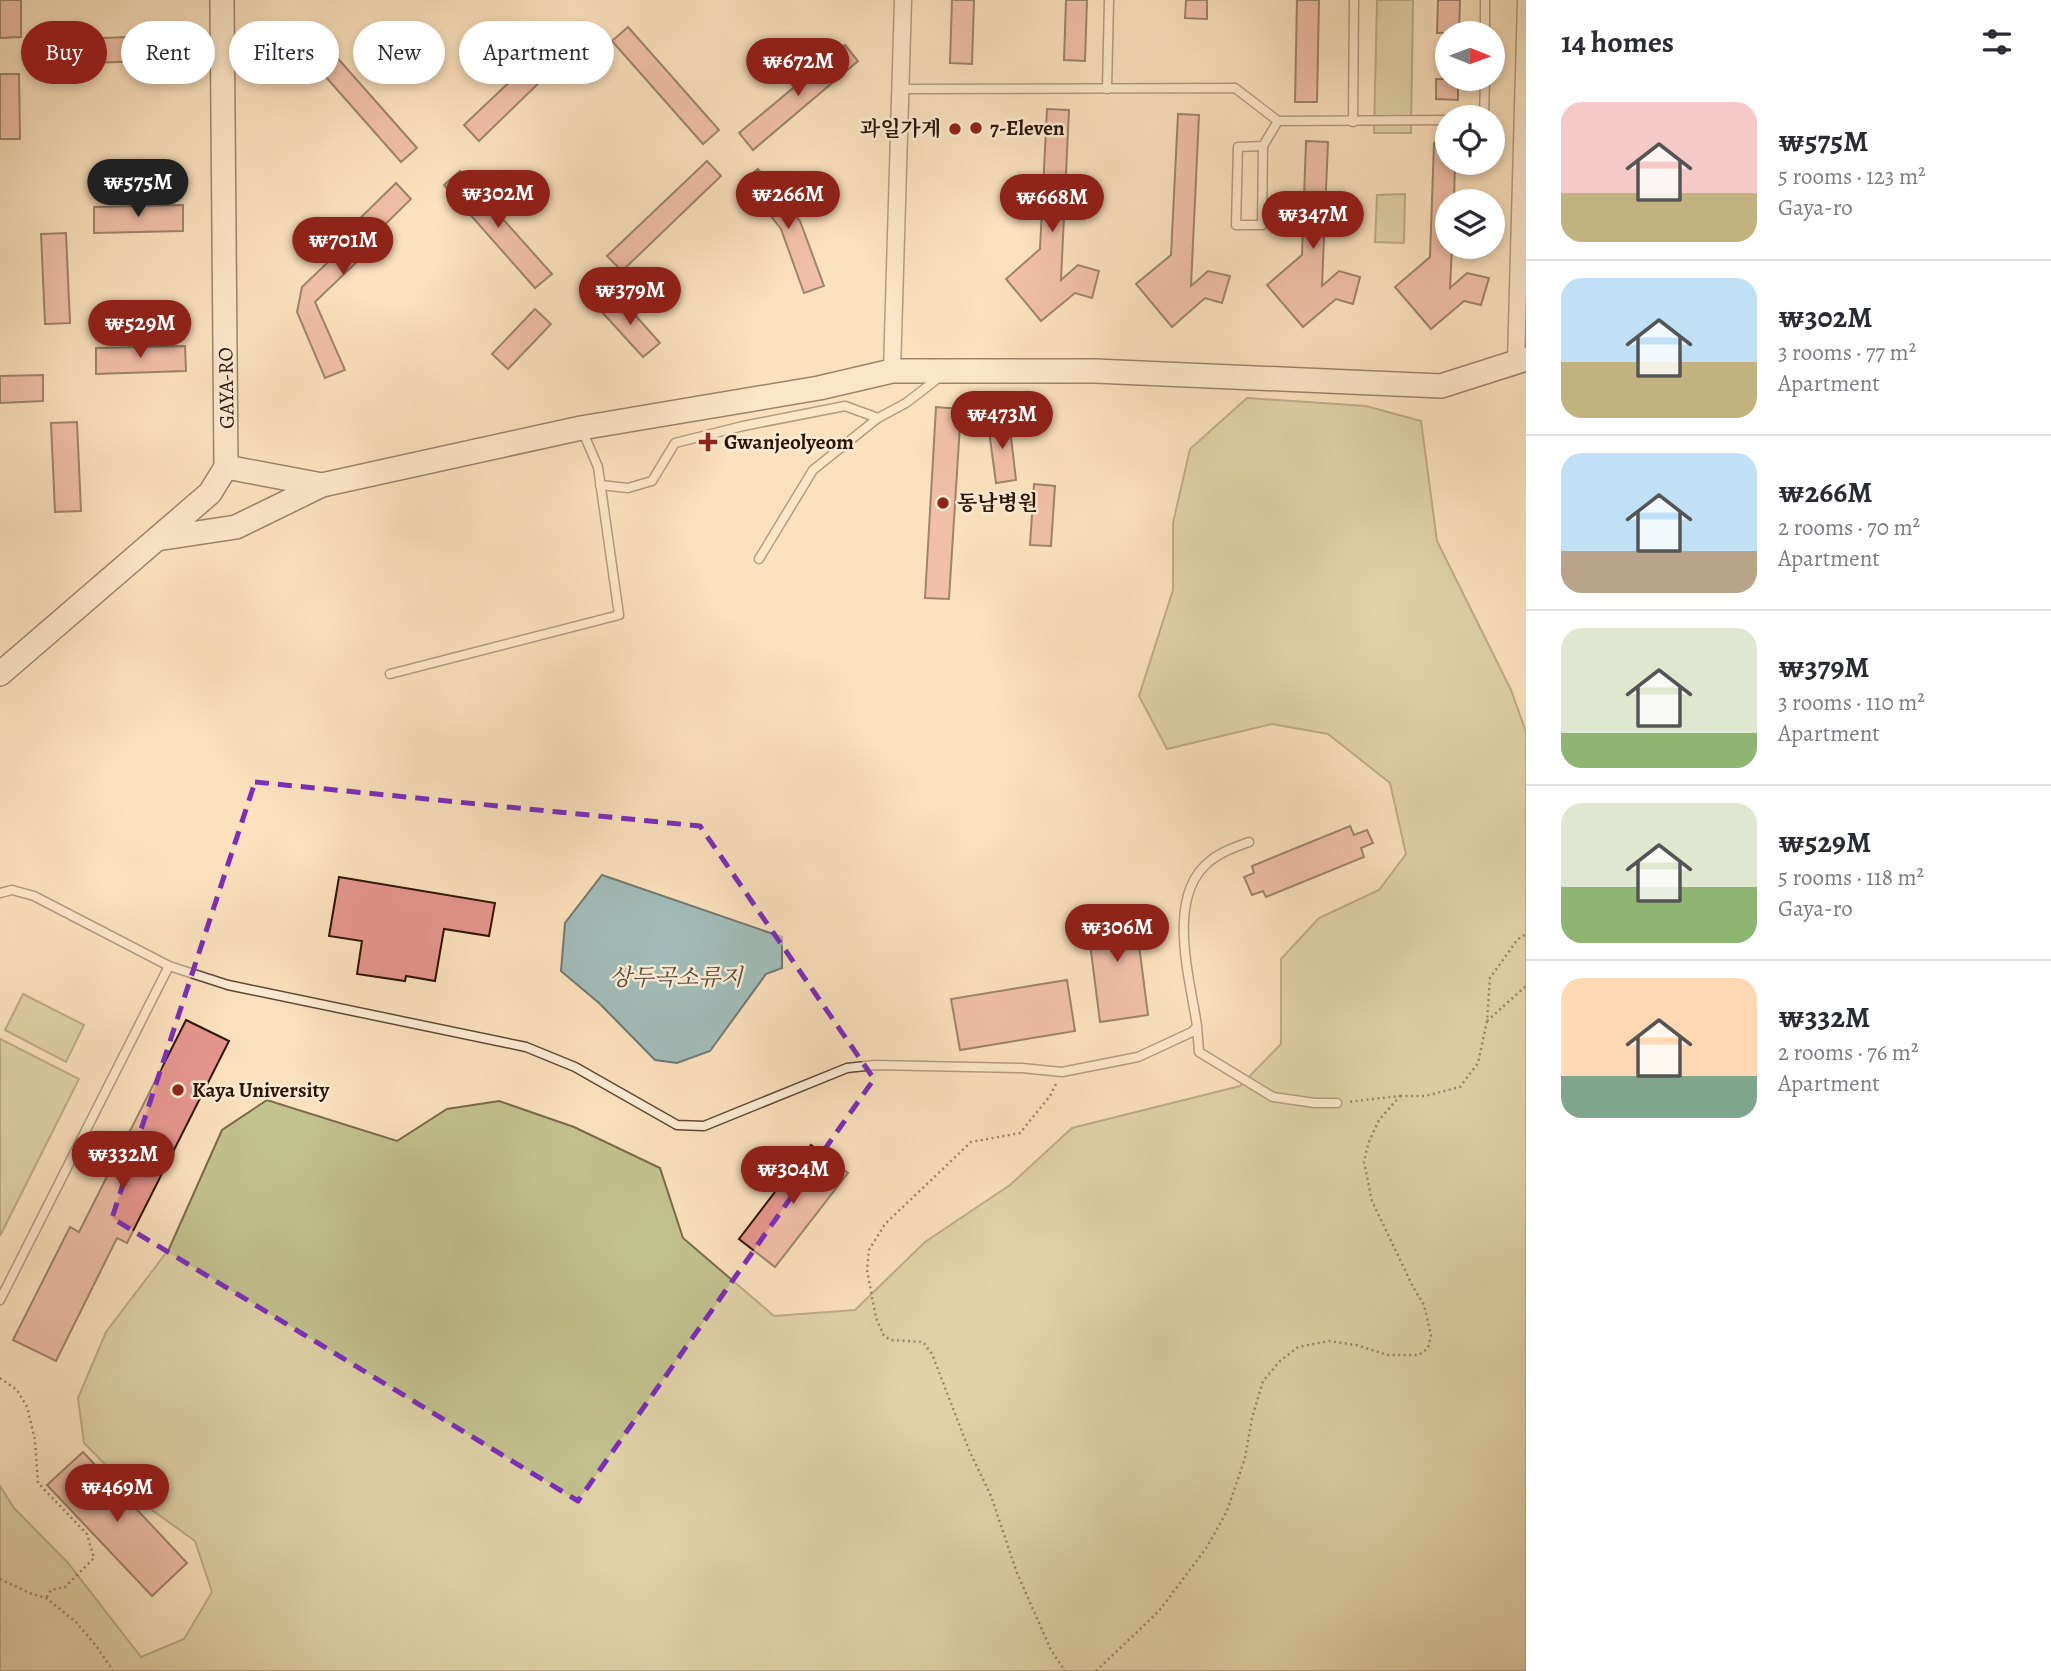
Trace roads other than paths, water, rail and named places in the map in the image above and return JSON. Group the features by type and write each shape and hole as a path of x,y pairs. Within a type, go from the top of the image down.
{"street":[{"name":"GAYA-RO","path":"222,0 226,467"},
{"path":"892,371 904,0"},
{"path":"157,539 236,527 322,485 581,428 819,388 892,371 1095,371 1441,386 1521,360 1526,0"},
{"path":"0,674 210,493 226,467 322,485"}],"lane":[{"path":"1107,89 1109,0"},
{"path":"1353,122 1354,0"},
{"path":"1485,0 1485,21"},
{"path":"901,89 1235,88 1278,121 1435,120"},
{"path":"1263,146 1238,147 1236,225 1262,225 1263,146 1278,121"},
{"path":"758,559 813,470 878,418 906,403 948,371"},
{"path":"600,485 628,488 652,481 676,443 743,426 845,406 878,418"},
{"path":"390,674 620,615 598,467 581,428"},
{"path":"1249,842 1223,852 1207,862 1196,876 1183,908 1199,1052 1273,1097 1337,1103"},
{"path":"0,893 12,890 34,896 169,966 228,985 526,1047 575,1067 677,1125 704,1126 847,1068 875,1065 1022,1068 1062,1072 1138,1057 1192,1032 1197,1026"},
{"path":"0,1300 169,966"}],"water":[{"name":"상두곡소류지","path":"602,875 782,937 782,968 766,974 710,1051 677,1063 655,1060 599,1003 561,971 565,923"}],"place":[{"name":"7-Eleven","path":"976,128"},
{"name":"과일가게","path":"955,129"},
{"name":"Gwanjeolyeom","path":"708,442"},
{"name":"동남병원","path":"943,503"},
{"name":"Kaya University","path":"178,1090"}]}
